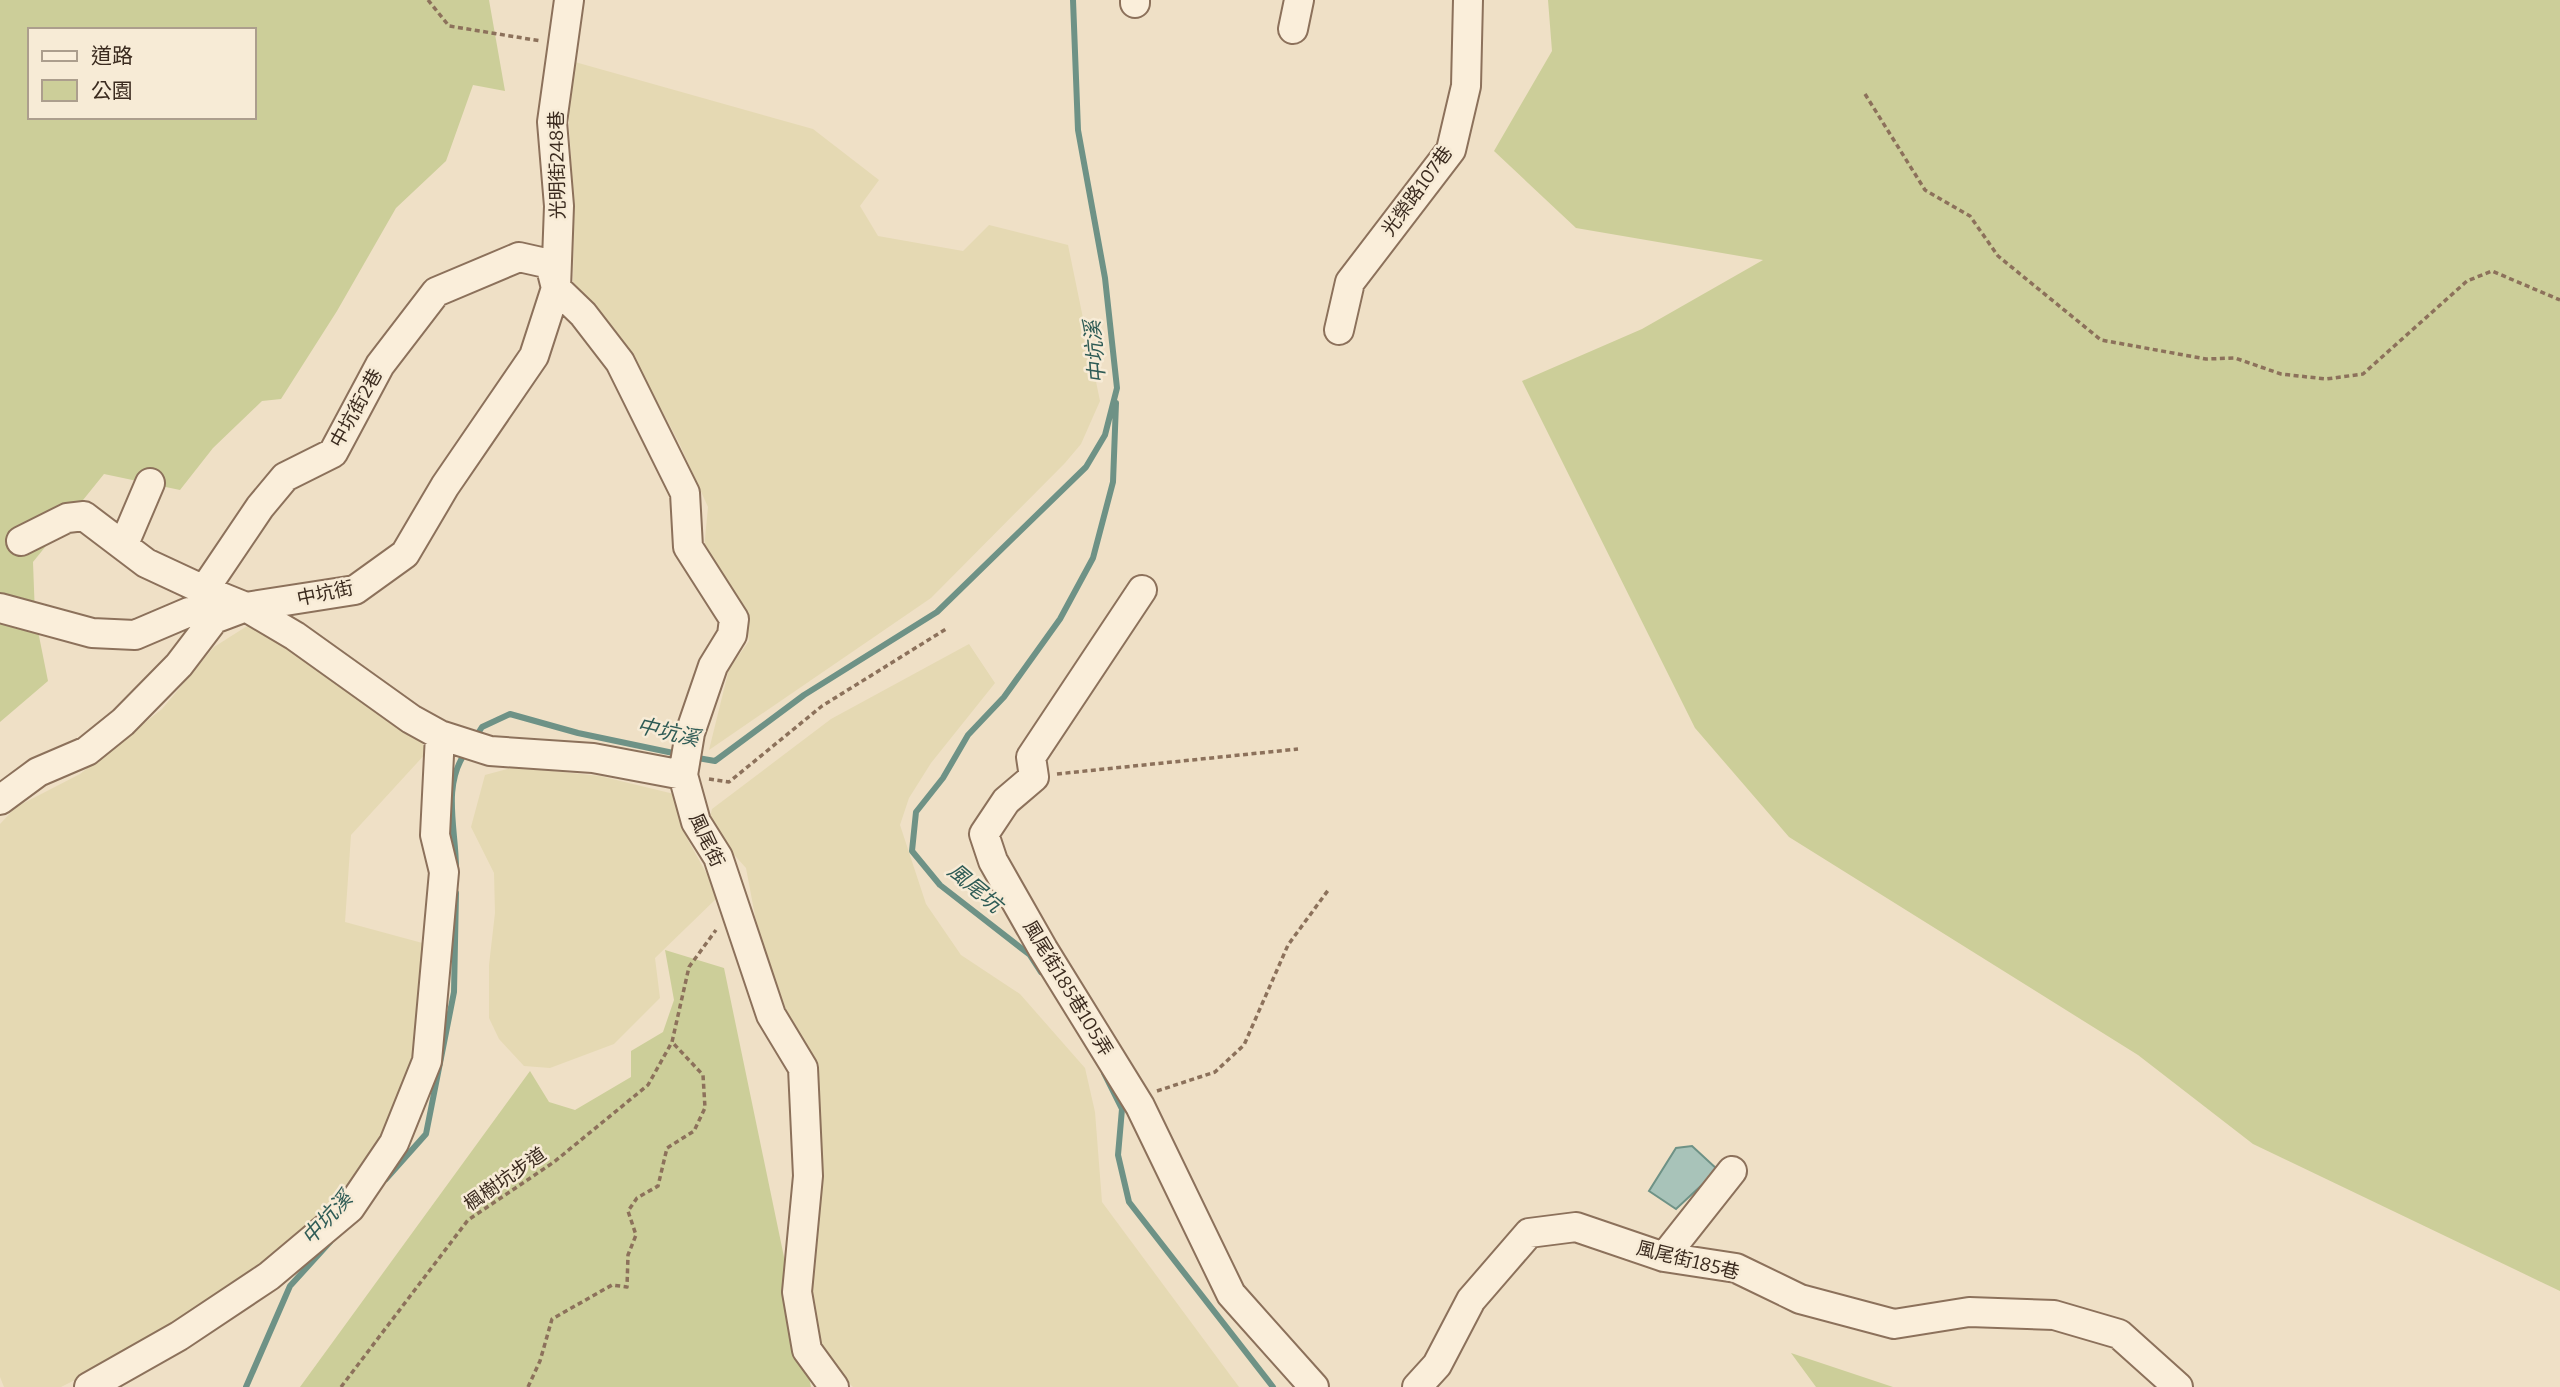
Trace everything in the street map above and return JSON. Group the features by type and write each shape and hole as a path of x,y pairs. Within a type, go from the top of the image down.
{"street":[{"name":"光明街248巷","path":"556,288 559,206 552,122 569,0"},
{"path":"1293,29 1299,0"},
{"name":"光榮路107巷","path":"1339,330 1350,282 1451,150 1466,86 1468,0"},
{"name":"中坑街2巷","path":"204,590 260,506 285,477 333,453 380,365 436,292 519,257 550,264 556,288"},
{"name":"中坑街","path":"214,619 246,607 355,590 405,554 445,486 534,356 556,288"},
{"name":"風尾街","path":"556,288 583,314 621,362 685,493 688,547 734,619 732,635 713,666 690,733 683,775 696,822 718,857 771,1015 803,1068 808,1176 797,1292 807,1350 834,1387"},
{"path":"124,544 150,482"},
{"path":"21,541 67,518 84,516 146,563 246,607 295,636 411,719 440,735 490,751 593,758 683,775"},
{"path":"1034,777 1031,757 1142,590"},
{"path":"0,608 92,633 135,635 189,612 214,619 179,665 123,722 87,751 38,772 0,800"},
{"path":"89,1387 179,1336 269,1276 350,1208 394,1143 428,1061 444,872 435,835 440,735"},
{"name":"風尾街185巷105弄","path":"1034,777 1006,801 984,834 993,862 1135,1098 1231,1294 1314,1387"},
{"path":"1664,1257 1731,1171"},
{"name":"風尾街185巷","path":"1416,1387 1437,1364 1471,1300 1530,1233 1576,1227 1664,1257 1736,1268 1800,1299 1894,1324 1969,1312 2054,1315 2119,1334 2178,1387"}],"path":[{"path":"428,0 449,26 563,45"},
{"path":"1865,94 1925,190 1970,216 1998,256 2101,340 2206,359 2235,358 2281,374 2326,379 2363,373 2467,281 2492,271 2560,300"},
{"path":"683,775 729,782 821,706 946,629"},
{"path":"1034,777 1298,749"},
{"path":"1135,1098 1216,1073 1244,1045 1288,945 1329,889"},
{"name":"楓樹坑步道","path":"341,1387 468,1220 554,1162 648,1086 672,1042 689,967 734,906"},
{"path":"528,1387 540,1361 552,1319 612,1285 627,1287 628,1255 636,1235 628,1211 637,1198 658,1186 667,1148 694,1131 705,1108 703,1075 672,1042"}],"shaded area":[{"path":"575,62 813,129 879,180 860,206 878,236 963,251 989,225 1068,245 1100,401 1081,444 1065,463 931,598 709,750 729,669 749,641 746,615 704,549 708,507 680,445 634,357 573,282 574,212 568,107"},
{"path":"255,621 415,729 427,752 351,835 345,922 426,944 414,1053 385,1134 344,1202 173,1331 61,1387 4,1387 0,1377 0,824 16,807 80,774 162,709 214,647"},
{"path":"969,644 995,683 931,763 909,798 900,825 926,904 961,955 1020,994 1085,1068 1095,1112 1102,1202 1239,1387 853,1387 835,1370 815,1340 810,1289 820,1092 810,1056 792,1027 759,937 746,868 708,826 712,809 831,719"},
{"path":"515,767 600,776 674,794 688,840 719,896 655,958 660,998 614,1044 550,1068 524,1066 499,1039 489,1018 489,965 495,913 494,873 471,827 485,775"}],"green space":[{"path":"0,0 489,0 505,91 473,85 446,161 396,208 337,311 281,399 262,401 213,448 180,490 104,474 33,562 35,616 48,681 0,722"},
{"path":"1548,0 2560,0 2560,1291 2253,1144 2138,1055 1789,837 1695,728 1522,381 1642,329 1763,260 1576,228 1494,151 1552,51"},
{"path":"665,950 724,968 811,1387 300,1387 530,1071 549,1102 575,1110 631,1077 631,1051 663,1032 674,1000"},
{"path":"1791,1353 1893,1387 1816,1387"}],"water":[{"path":"1692,1146 1718,1170 1676,1209 1649,1191 1676,1148"}],"waterway":[{"name":"中坑溪","path":"692,757 715,761 804,695 937,612 1086,467 1105,435 1117,388 1105,278 1078,130 1073,0"},
{"name":"風尾坑","path":"1041,972 1030,955 940,885 912,851 916,812 943,778 968,735 1004,697 1060,619 1093,558 1113,482 1116,403"},
{"name":"中坑溪","path":"475,738 482,727 510,714 578,733 678,754"},
{"name":"中坑溪","path":"456,868 452,794 458,766 465,753"},
{"name":"中坑溪","path":"386,1179 426,1134 454,992 456,893"},
{"name":"風尾坑","path":"1104,1073 1122,1109 1118,1155 1129,1202 1273,1387"},
{"name":"中坑溪","path":"246,1387 290,1286 330,1242"}]}
